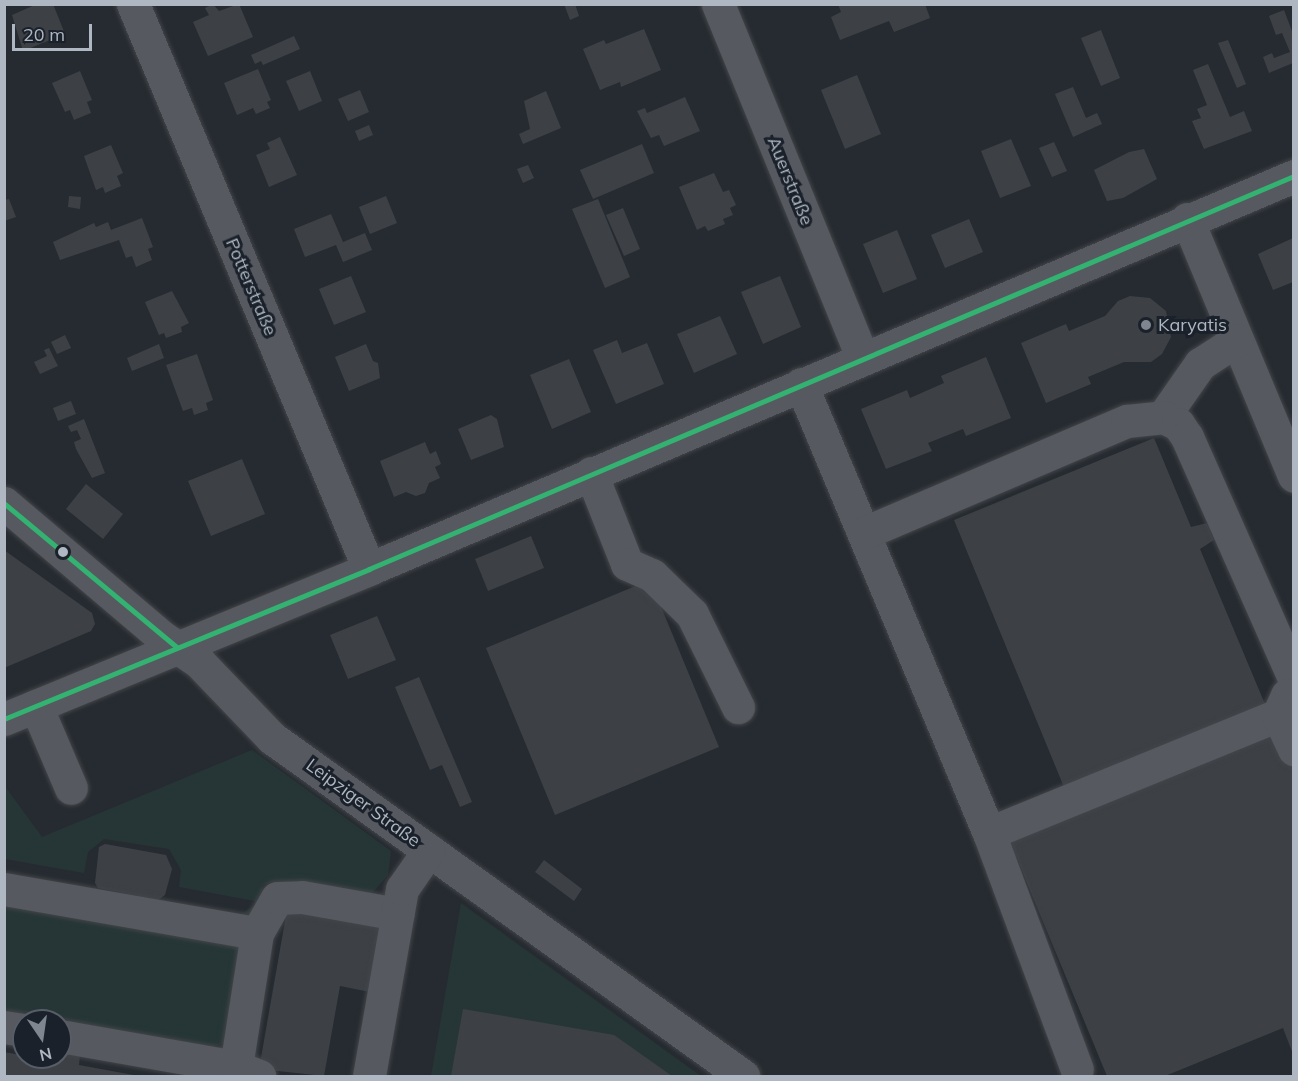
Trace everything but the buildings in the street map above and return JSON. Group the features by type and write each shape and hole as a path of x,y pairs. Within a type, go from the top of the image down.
{"street":[{"name":"Potterstraße","path":"134,4 369,569"},
{"name":"Auerstraße","path":"718,4 862,357"},
{"path":"4,719 369,569 1186,219 1293,176"},
{"path":"1186,219 1293,476"},
{"path":"1163,417 1200,364 1237,340"},
{"path":"801,384 989,833 1077,1069"},
{"path":"864,533 1127,421 1163,417 1178,424 1187,437 1286,642 1293,679 1278,715 989,833"},
{"path":"591,473 627,564 652,574 692,614 738,707"},
{"name":"Leipziger Straße","path":"4,503 177,647 199,662 272,738 743,1077"},
{"path":"36,706 72,788"},
{"path":"1278,715 1293,750"},
{"path":"369,1077 402,889 429,850"},
{"path":"4,889 257,933"},
{"path":"72,1038 248,1072 257,933 278,898 302,897 398,914"}],"shaded area":[{"path":"252,750 391,851 388,875 371,894 272,882 263,885 259,905 248,916 236,917 255,905 255,901 179,887 181,870 169,849 104,839 88,852 84,873 5,859 4,785 42,837"},
{"path":"4,902 239,946 226,1042 206,1050 72,1023 72,1009 12,1009 12,1015 5,1014"},
{"path":"461,903 701,1076 431,1076"}],"transit line":[{"path":"4,719 369,569 1294,176"},
{"path":"4,503 177,647"}],"place":[{"name":"Karyatis","path":"1146,325"}]}
